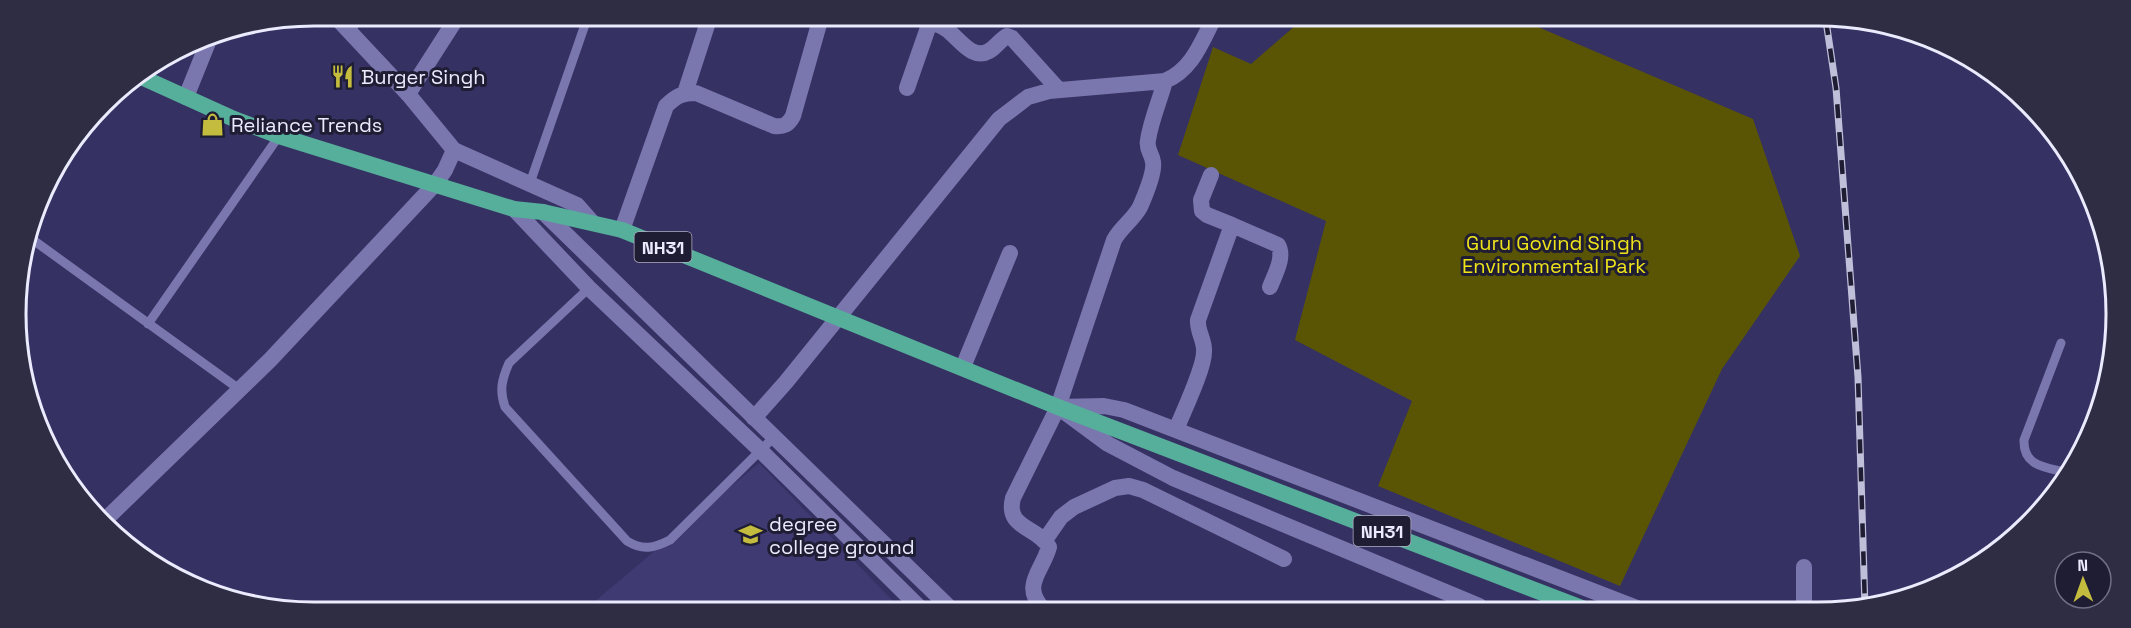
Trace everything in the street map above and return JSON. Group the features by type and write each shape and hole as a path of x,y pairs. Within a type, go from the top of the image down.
{"highway":[{"name":"NH31","path":"147,79 279,136 514,209 543,212 622,230 1058,407 1566,602"}],"street":[{"path":"355,26 454,150 577,205 592,222"},
{"path":"408,94 452,26"},
{"path":"685,93 707,26"},
{"path":"622,230 666,105 675,97 685,93 696,93 774,126 782,127 789,124 818,26"},
{"path":"907,88 922,26"},
{"path":"938,26 948,30 970,50 977,53 990,51 1007,36 1012,38 1059,90"},
{"path":"754,418 786,382 999,119 1028,97 1049,91 1166,81 1175,78 1190,63 1210,26"},
{"path":"186,97 207,46"},
{"path":"1037,602 1032,591 1033,582 1049,548 1045,540 1017,522 1010,508 1058,407 1114,240 1123,225 1134,216 1141,205 1153,169 1153,161 1147,148 1148,137 1166,81"},
{"path":"109,516 270,360 436,183 454,150"},
{"path":"1211,175 1201,200 1202,211 1278,245 1281,250 1281,257 1270,287"},
{"path":"514,209 589,288 914,602"},
{"path":"543,212 940,602"},
{"path":"1176,430 1203,361 1204,348 1197,327 1198,320 1232,225"},
{"path":"963,367 1010,253"},
{"path":"1058,407 1104,406 1124,410 1621,602"},
{"path":"1058,407 1108,444 1173,478 1467,602"},
{"path":"1045,540 1061,517 1074,507 1115,488 1129,486 1143,490 1284,559"},
{"path":"1804,567 1804,602"}],"lane":[{"path":"530,183 585,26"},
{"path":"148,324 279,136"},
{"path":"35,241 239,389"},
{"path":"589,288 509,363 502,378 501,394 505,407 627,541 638,548 654,548 670,540 773,438"},
{"path":"2059,470 2029,460 2024,453 2024,441 2061,343"}],"shaded area":[{"name":"degree college ground","path":"759,463 894,602 594,602"}],"green space":[{"name":"Guru Govind Singh Environmental Park","path":"1295,26 1538,26 1753,119 1800,256 1722,369 1620,586 1378,486 1412,401 1295,340 1326,221 1178,155 1213,47 1251,64"}],"railway":[{"path":"1827,26 1836,88 1858,377 1865,598"}],"place":[{"name":"Burger Singh","path":"343,77"},
{"name":"Reliance Trends","path":"213,125"},
{"name":"degree college ground","path":"751,535"}]}
